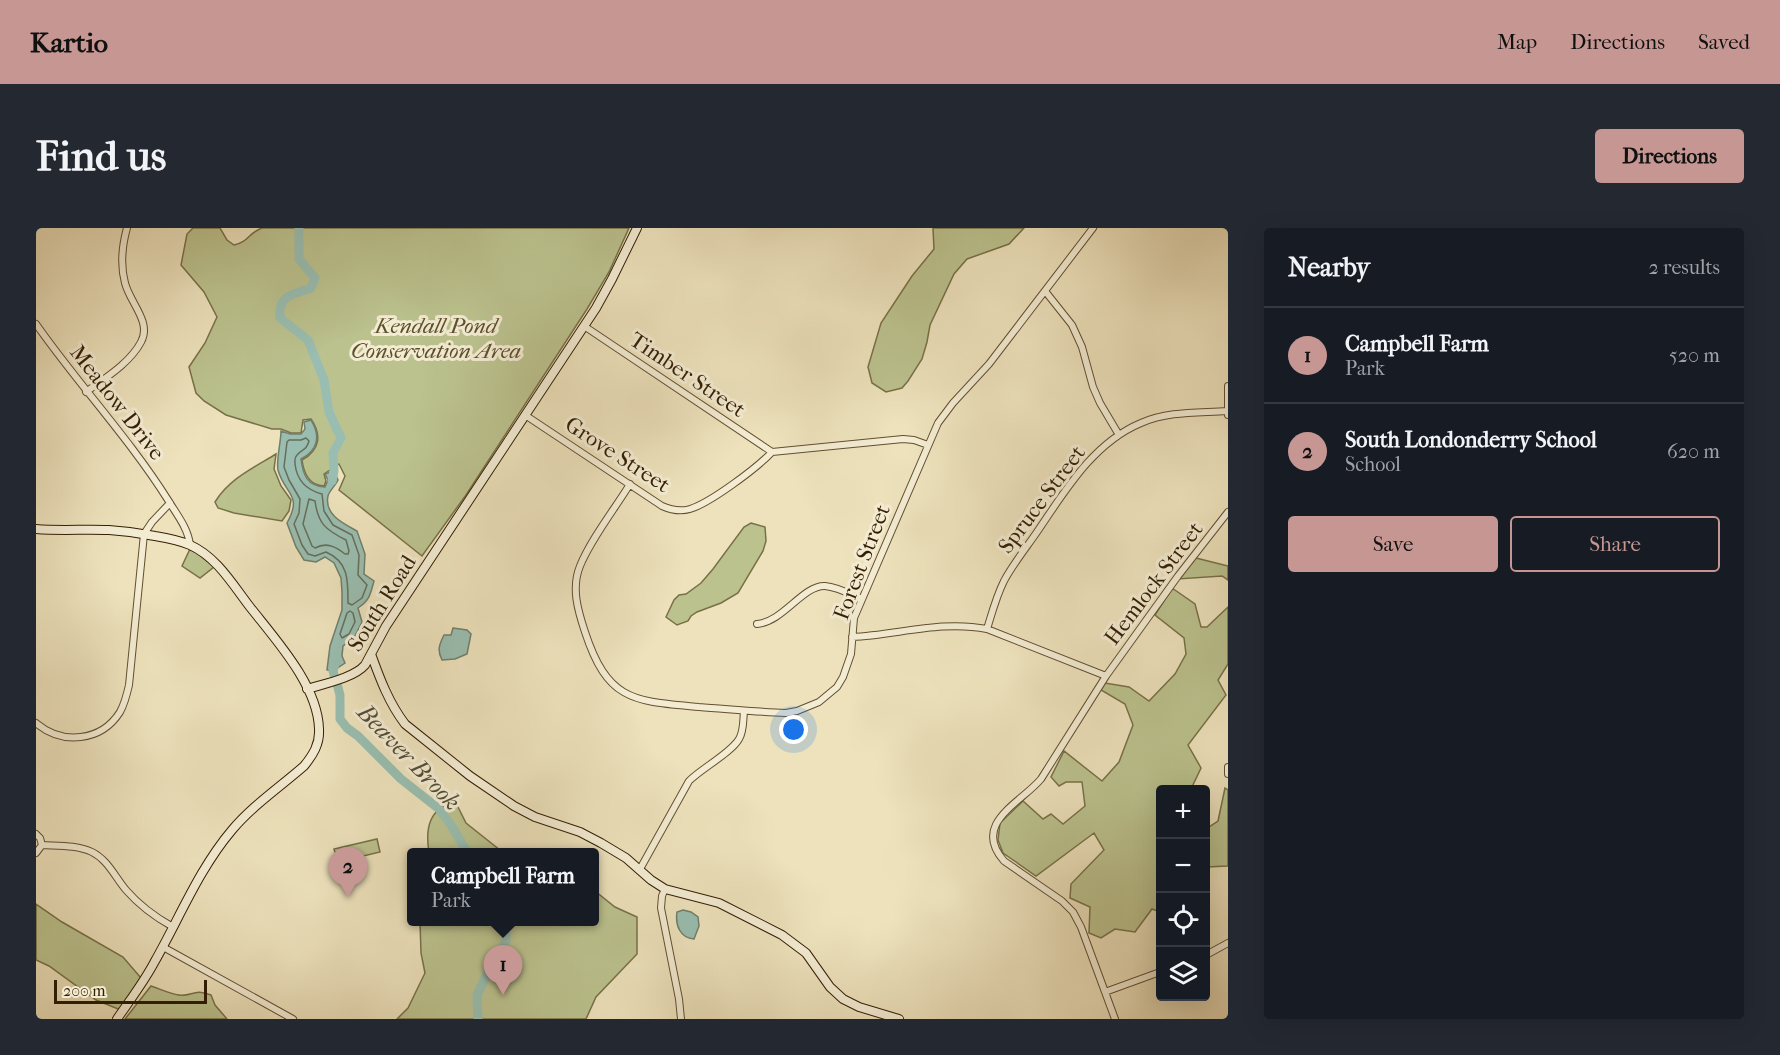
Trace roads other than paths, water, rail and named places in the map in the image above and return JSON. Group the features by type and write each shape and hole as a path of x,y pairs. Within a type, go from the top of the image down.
{"street":[{"path":"86,392 133,353 140,344 145,330 144,321 128,294 123,271 122,253 127,228"},
{"name":"South Road","path":"307,689 361,669 386,626 584,326 612,279 637,228"},
{"name":"Forest Street","path":"630,484 585,556 576,578 575,590 579,614 595,659 617,688 638,699 661,704 744,711 786,713 819,702 837,687 843,677 851,654 854,618 861,599 928,445 945,412 989,364 1094,228"},
{"path":"1045,291 1072,325 1082,347 1100,404 1119,435"},
{"name":"Meadow Drive","path":"36,324 86,392 134,451 170,503 187,532 190,545"},
{"name":"Timber Street","path":"584,326 772,452"},
{"path":"1227,413 1228,386"},
{"name":"Spruce Street","path":"987,629 1000,590 1012,567 1096,453 1119,435 1143,422 1165,416 1227,413"},
{"name":"Grove Street","path":"525,415 668,508 679,511 691,509 713,497 762,462 772,452"},
{"path":"772,452 903,439 928,445"},
{"path":"36,723 58,736 82,737 105,728 121,710 127,693 131,668 144,534 170,503"},
{"name":"Hemlock Street","path":"1115,1019 1081,927 1073,912 1062,901 1004,861 998,852 994,837 995,827 1006,810 1032,790 1041,779 1106,676 1178,576 1228,512"},
{"path":"36,530 102,530 144,534 190,545 213,561 225,574 285,652 307,689 318,721 319,736 314,752 304,766 259,803 215,852 143,983 117,1019"},
{"path":"757,624 772,621 815,588 827,586 861,599"},
{"path":"852,637 950,626 987,629 1106,676"},
{"path":"371,654 395,711 405,724 470,776 514,806 535,817 580,832 601,843 626,858 665,889 718,903 782,935 806,953 830,987 844,1000 859,1008 899,1019"},
{"path":"361,669 379,676"},
{"path":"640,869 689,781 739,739 744,711"},
{"path":"1228,767 1228,774"},
{"path":"36,834 42,845"},
{"path":"42,845 82,849 94,853 105,862 137,901 150,913 173,927"},
{"path":"36,853 42,845"},
{"path":"665,889 662,896 662,914 681,1019"},
{"path":"1210,953 1228,943"},
{"path":"163,947 293,1019"},
{"path":"1105,992 1156,974"}],"water":[{"path":"311,420 317,437 314,447 301,459 303,470 310,482 325,487 328,480 325,474 334,471 338,480 328,496 329,508 336,518 357,531 365,554 364,574 374,581 369,597 358,608 362,622 354,638 343,646 342,656 345,663 333,671 327,670 330,646 342,610 341,578 334,563 325,557 316,562 304,560 296,547 287,523 293,500 278,470 281,431 301,434 305,429 304,422"},
{"path":"453,628 467,630 471,634 467,654 455,659 442,660 440,645 444,635 451,635"},
{"path":"683,910 698,917 699,926 694,939 685,936 678,926 677,912"}],"waterway":[{"name":"Beaver Brook","path":"299,228 299,259 315,278 311,288 293,294 284,300 281,304 280,318 308,340 324,380 329,412 341,438 333,453 332,481"},
{"name":"Beaver Brook","path":"334,675 336,660"},
{"name":"Beaver Brook","path":"337,684 340,695 340,719 347,728 401,779 439,809 465,848"},
{"name":"Beaver Brook","path":"478,1019 477,995 506,941 506,926"}],"place":[{"name":"South Londonderry School","path":"348,897"},
{"name":"Campbell Farm","path":"503,995"}],"park label":[{"name":"Kendall Pond Conservation Area","path":"436,338"}]}
